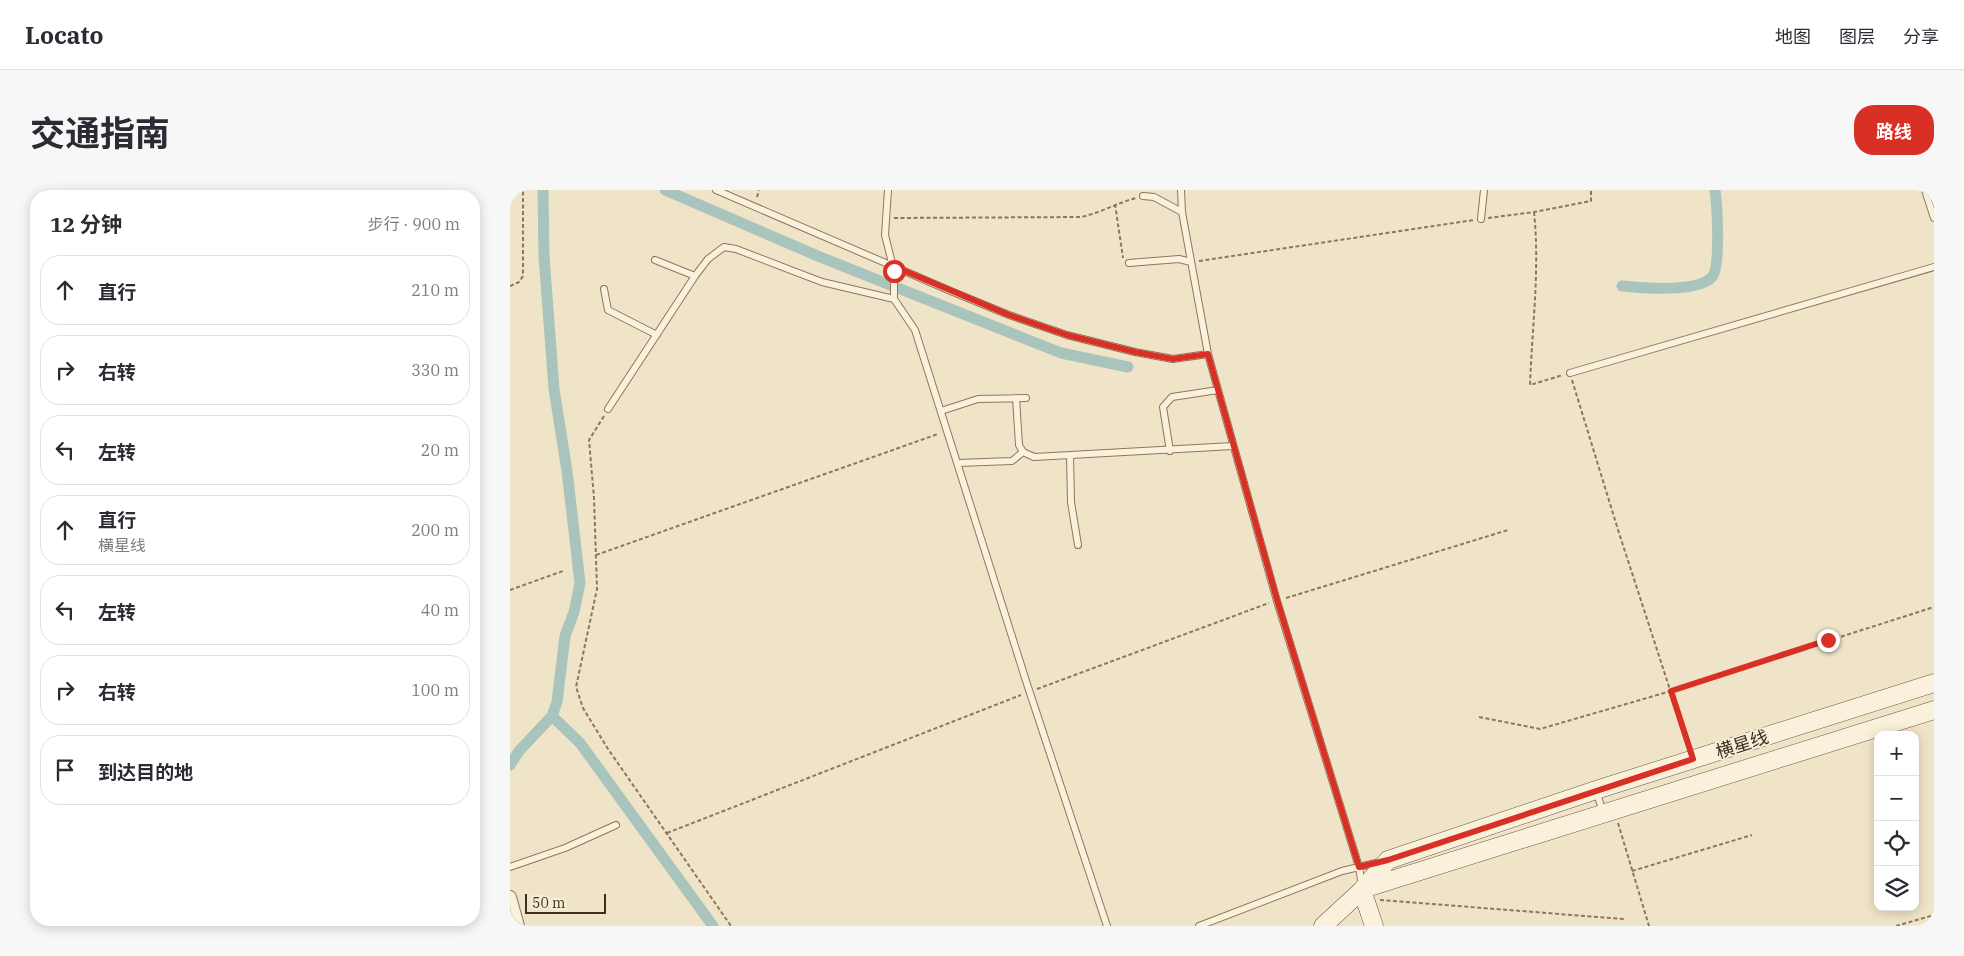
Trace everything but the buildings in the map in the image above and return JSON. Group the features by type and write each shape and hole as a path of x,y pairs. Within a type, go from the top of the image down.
{"street":[{"name":"横星线","path":"1323,926 1364,894 1388,860 1596,790 1934,683"},
{"name":"横星线","path":"1364,894 1609,812 1934,710"},
{"path":"1364,894 1374,926"},
{"path":"510,897 518,926"}],"lane":[{"path":"716,190 894,268 1009,315 1067,335 1135,352 1173,359 1208,354"},
{"path":"888,190 885,235 894,268 894,299 915,330 1030,692 1107,926"},
{"path":"1182,190 1182,212 1208,354 1277,600 1359,867 1364,894"},
{"path":"1482,219 1484,190"},
{"path":"1925,190 1934,218"},
{"path":"1143,196 1154,197 1182,212"},
{"path":"608,409 695,276 708,259 724,247 736,249 822,282 894,299"},
{"path":"1129,262 1179,258 1191,262"},
{"path":"656,260 695,276"},
{"path":"1570,373 1934,267"},
{"path":"604,289 608,310 622,319 657,335"},
{"path":"1170,451 1163,407 1172,396 1218,390"},
{"path":"1016,398 1019,445 1022,452 1034,457 1170,451 1233,446"},
{"path":"941,410 978,399 1026,398"},
{"path":"958,464 1012,461 1022,452"},
{"path":"1070,455 1071,502 1078,545"},
{"path":"1596,790 1609,812"},
{"path":"510,867 565,848 616,825"},
{"path":"1199,926 1342,872 1388,860"}],"path":[{"path":"510,286 518,282 523,276 523,190"},
{"path":"1191,262 1534,212 1591,201 1591,190"},
{"path":"887,218 1080,217 1095,214 1115,204 1143,196"},
{"path":"1115,204 1122,256 1129,262"},
{"path":"1534,212 1537,242 1537,273 1533,310 1530,385 1570,373 1693,759"},
{"path":"608,409 589,440 594,498 597,590 576,687 583,708 608,749 732,926"},
{"path":"596,555 947,431"},
{"path":"667,833 1030,692 1277,600 1508,530"},
{"path":"510,590 563,571"},
{"path":"1479,717 1540,729 1671,691 1934,607"},
{"path":"1609,812 1632,872 1648,926"},
{"path":"1632,872 1752,835"},
{"path":"1364,894 1624,919"},
{"path":"1896,926 1934,914"}],"waterway":[{"path":"510,765 519,751 552,716 557,702 565,636 574,612 580,583 567,471 554,389 544,256 543,190"},
{"path":"665,190 820,257 1061,353 1128,367"},
{"path":"1622,286 1682,287 1705,282 1712,277 1717,261 1715,190"},
{"path":"552,716 580,743 713,926"}],"route":[{"path":"894,271 893,266 1009,315 1067,335 1135,352 1173,359 1208,354 1277,600 1359,867 1388,860 1693,759 1671,691 1828,640"}]}
